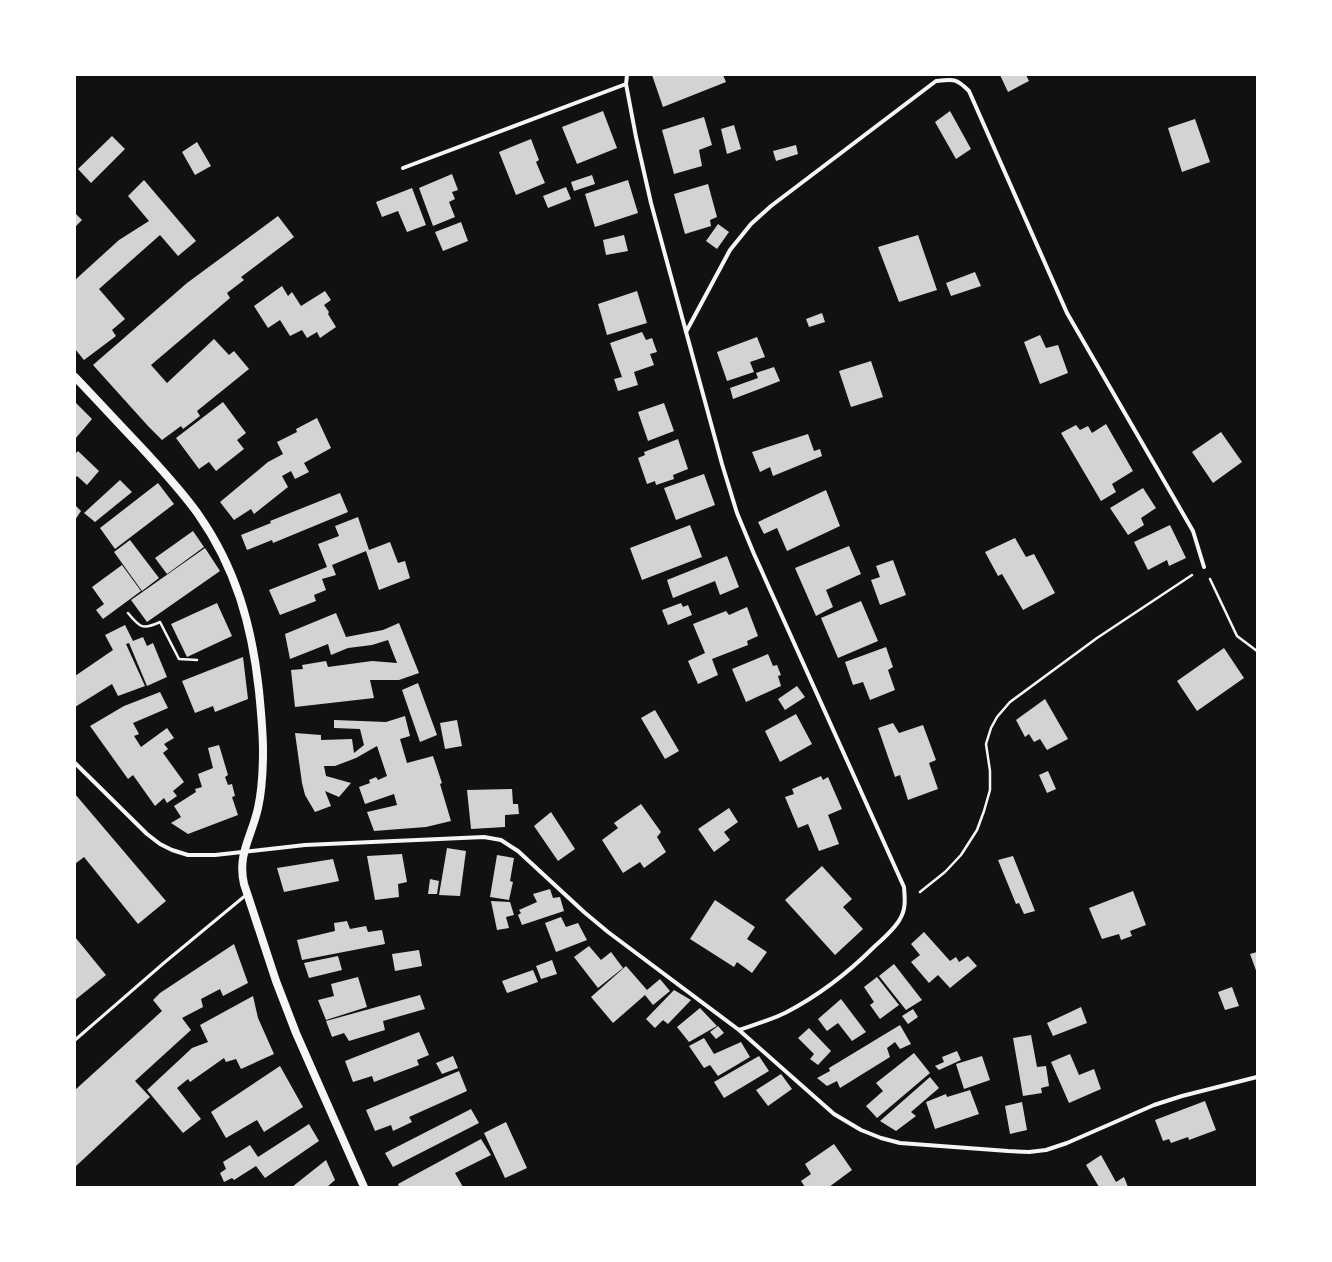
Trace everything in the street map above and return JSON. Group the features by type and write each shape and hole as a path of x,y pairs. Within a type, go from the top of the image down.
{"main road":[{"path":"75,377 177,487 198,513 223,554 234,580 244,609 251,637 262,716 263,750 262,783 258,809 254,825 244,851 241,864 241,874 296,1033 364,1187"}],"street":[{"path":"627,75 626,84 651,203 722,464 737,513 904,887 906,904 900,920 884,938 841,977 785,1013 739,1030"},
{"path":"686,333 730,250 750,224 771,206 936,81 951,79 960,82 969,91 1067,313 1193,531 1204,567"},
{"path":"403,168 626,84"},
{"path":"75,763 147,834 160,844 188,855 215,855 305,845 477,837 501,840 518,851 608,932 739,1030 834,1114 861,1130 881,1138 900,1143 1008,1151 1029,1152 1046,1150 1067,1143 1154,1104 1257,1077"}],"lane":[{"path":"75,1040 165,962 247,894"}],"path":[{"path":"906,904 946,872 961,856 976,830 984,811 990,790 990,771 986,744 991,728 997,717 1010,702 1097,638 1204,567 1237,636 1257,651"},
{"path":"128,613 136,623 142,626 149,627 160,622 179,659 197,660"}],"building":[{"path":"652,75 723,75 726,82 663,107"},
{"path":"1000,75 1026,75 1029,81 1008,92"},
{"path":"603,111 617,148 577,164 562,127"},
{"path":"950,111 971,149 956,159 935,122"},
{"path":"704,117 712,145 699,150 702,166 674,174 662,130"},
{"path":"1195,119 1210,162 1182,172 1168,128"},
{"path":"734,125 741,149 727,154 721,129"},
{"path":"112,136 125,149 91,183 78,169"},
{"path":"531,139 539,160 536,162 545,183 516,195 499,152"},
{"path":"197,142 211,166 195,175 182,152"},
{"path":"796,145 798,154 776,161 773,151"},
{"path":"452,174 458,190 452,192 455,199 449,202 455,217 433,226 419,188"},
{"path":"592,175 595,184 574,191 571,182"},
{"path":"144,180 196,241 178,256 160,235 99,289 125,319 112,330 116,336 84,360 75,349 75,280 119,240 149,221 128,196"},
{"path":"628,180 638,213 595,227 585,194"},
{"path":"708,184 717,217 710,220 711,226 685,234 674,194"},
{"path":"566,187 571,199 548,208 543,196"},
{"path":"412,188 426,225 407,232 398,211 382,217 376,202"},
{"path":"75,213 82,220 75,227"},
{"path":"278,216 294,237 241,277 244,280 227,293 230,298 151,365 167,383 214,339 229,355 234,351 249,369 197,411 200,416 183,429 181,426 162,440 93,365 187,283"},
{"path":"461,222 468,241 443,251 435,232"},
{"path":"718,224 729,232 717,249 706,241"},
{"path":"624,235 628,251 606,255 603,240"},
{"path":"918,235 937,290 899,302 878,247"},
{"path":"975,272 981,286 951,296 946,283"},
{"path":"282,286 288,296 292,292 301,306 325,291 331,300 324,305 336,327 320,338 317,332 307,338 302,330 290,336 280,320 268,328 254,306"},
{"path":"637,291 647,323 607,335 598,304"},
{"path":"822,313 825,322 809,327 806,319"},
{"path":"642,332 646,340 652,338 657,352 650,354 654,365 634,372 638,385 618,391 614,379 622,377 610,343"},
{"path":"1040,335 1046,348 1058,345 1068,373 1040,384 1024,342"},
{"path":"757,337 765,357 750,362 754,372 727,381 717,352"},
{"path":"871,361 883,397 851,407 839,371"},
{"path":"774,367 780,381 733,399 730,388 758,378 756,373"},
{"path":"75,402 92,419 75,439"},
{"path":"223,402 246,433 237,440 244,449 216,471 209,462 199,469 176,438"},
{"path":"664,403 674,431 648,441 638,412"},
{"path":"317,418 331,448 304,463 309,472 295,479 291,471 282,476 288,487 254,514 251,509 234,520 220,502 268,462 283,454 277,442 297,432 296,429"},
{"path":"1106,424 1133,471 1112,484 1116,492 1101,501 1061,433 1076,425 1080,430 1088,426 1092,433"},
{"path":"1221,432 1242,462 1213,483 1192,452"},
{"path":"808,434 814,451 820,449 822,456 773,476 770,467 760,472 752,452"},
{"path":"678,439 688,469 673,475 674,479 656,485 655,481 647,484 638,458 645,455 644,452"},
{"path":"78,451 99,471 87,485 77,476 75,478 75,454"},
{"path":"704,474 715,505 676,520 664,488"},
{"path":"120,480 132,492 95,522 84,513"},
{"path":"158,483 174,504 115,549 100,528"},
{"path":"1143,488 1156,508 1141,518 1144,525 1128,535 1110,508"},
{"path":"826,490 840,526 787,551 777,528 764,534 758,522"},
{"path":"340,493 348,512 273,543 272,540 247,550 241,535 271,523 270,521"},
{"path":"75,505 81,511 75,520"},
{"path":"358,517 369,550 390,542 398,563 405,561 410,578 379,590 366,551 332,565 336,575 322,579 326,590 314,595 316,601 280,615 269,590 327,567 318,544 339,536 335,526"},
{"path":"690,525 702,557 642,580 630,548"},
{"path":"1170,525 1186,558 1169,566 1167,560 1148,570 1134,542"},
{"path":"193,531 204,547 167,574 155,558"},
{"path":"1015,538 1026,557 1034,554 1055,593 1023,610 1002,574 998,576 985,552"},
{"path":"130,540 159,578 142,591 114,552"},
{"path":"849,546 861,574 826,590 833,607 816,616 795,568"},
{"path":"205,548 220,571 147,622 131,600"},
{"path":"727,556 739,587 720,595 715,581 673,598 667,580"},
{"path":"893,560 906,595 880,605 871,580 880,577 876,566"},
{"path":"122,565 141,591 103,619 96,610 104,604 92,587"},
{"path":"861,601 878,641 838,658 821,618"},
{"path":"217,603 232,636 187,657 171,624"},
{"path":"681,603 683,607 688,605 692,615 668,625 662,610"},
{"path":"747,607 758,636 747,641 748,645 712,659 718,675 698,684 688,661 705,653 693,624 726,611 729,615"},
{"path":"336,613 346,637 383,630 399,623 419,673 399,680 370,680 374,698 295,707 291,670 303,669 302,665 326,661 328,667 372,661 397,663 388,640 372,645 348,648 331,655 328,644 290,659 285,634"},
{"path":"125,625 133,641 143,637 147,646 153,643 167,677 147,686 129,643 126,644 145,686 118,696 112,684 75,707 75,676 113,650 105,635"},
{"path":"886,647 893,667 888,670 895,690 870,700 863,682 853,685 845,662"},
{"path":"1224,648 1244,678 1197,711 1177,681"},
{"path":"768,654 773,666 777,665 781,675 778,676 781,686 746,702 732,669"},
{"path":"243,657 248,699 215,712 213,706 195,713 182,681"},
{"path":"418,683 437,735 420,742 402,690"},
{"path":"797,686 805,697 785,710 778,699"},
{"path":"160,692 168,708 133,723 139,734 134,736 141,747 167,728 174,738 164,744 168,749 163,753 184,782 173,791 177,796 167,803 164,798 155,806 133,775 128,779 90,726 124,706"},
{"path":"1045,699 1068,739 1047,750 1040,739 1034,742 1029,734 1025,737 1016,720"},
{"path":"655,710 679,751 665,759 641,718"},
{"path":"796,714 812,744 780,762 765,731"},
{"path":"405,716 410,736 400,739 407,763 433,756 442,783 440,784 451,821 426,827 374,831 367,812 397,805 394,794 365,804 359,787 370,783 369,780 376,777 378,780 387,776 377,746 356,758 335,766 324,766 326,776 351,783 339,797 325,791 331,806 315,812 305,795 295,733 321,735 321,740 352,739 354,753 364,745 360,729 334,728 334,720 386,722"},
{"path":"457,720 462,746 445,749 440,723"},
{"path":"893,723 899,733 923,725 936,760 929,763 938,789 908,800 900,775 895,777 878,728"},
{"path":"219,745 228,775 225,777 228,785 232,784 235,796 232,797 238,815 188,834 171,823 181,817 174,806 196,792 195,789 202,787 198,774 213,768 208,748"},
{"path":"1048,771 1056,789 1047,793 1039,775"},
{"path":"821,776 823,780 828,777 842,809 828,815 839,844 819,851 808,824 798,828 785,797 794,794 792,789"},
{"path":"512,789 513,804 518,804 519,814 505,815 505,827 471,829 467,790"},
{"path":"75,794 166,901 138,924 84,857 75,864"},
{"path":"641,804 661,832 657,837 666,852 644,868 640,862 623,873 602,840 618,828 614,823"},
{"path":"729,808 738,822 724,832 730,840 714,852 698,829"},
{"path":"551,812 575,849 558,861 534,826"},
{"path":"447,848 466,851 460,896 439,895"},
{"path":"402,854 407,882 398,884 399,897 375,900 367,856"},
{"path":"497,855 514,858 510,881 513,882 509,900 490,897"},
{"path":"1013,856 1035,911 1024,914 1019,903 1016,904 998,860"},
{"path":"333,859 339,881 284,892 277,868"},
{"path":"822,866 852,899 843,907 863,929 835,955 785,900"},
{"path":"430,879 439,881 437,894 428,894"},
{"path":"550,889 553,898 560,897 564,911 522,925 518,915 521,913 519,910 537,902 533,894"},
{"path":"1133,891 1146,925 1130,931 1132,936 1121,940 1119,934 1102,939 1089,908"},
{"path":"715,900 755,927 747,939 767,952 752,973 737,962 734,967 690,939"},
{"path":"491,901 510,902 514,915 506,917 509,928 497,930"},
{"path":"561,917 566,927 578,923 587,940 556,952 545,923"},
{"path":"347,921 350,929 366,926 368,932 382,930 385,944 302,960 297,940 335,931 334,923"},
{"path":"924,932 950,961 956,957 959,962 968,956 977,966 950,988 938,975 929,983 911,962 920,955 911,944"},
{"path":"75,937 106,975 75,1000"},
{"path":"234,944 248,983 223,996 220,989 201,999 203,1007 182,1018 191,1030 135,1081 150,1097 75,1167 75,1090 162,1011 153,1000 160,993"},
{"path":"589,946 601,960 611,952 623,968 598,988 574,957"},
{"path":"419,950 422,966 395,971 392,954"},
{"path":"1257,952 1257,973 1250,954"},
{"path":"338,956 342,970 309,978 304,963"},
{"path":"552,960 557,974 541,979 536,966"},
{"path":"894,964 922,1000 906,1010 879,976"},
{"path":"626,966 647,990 660,979 670,991 653,1005 645,995 613,1023 591,997"},
{"path":"533,970 538,982 507,993 502,981"},
{"path":"358,977 367,1007 326,1020 318,1000 334,996 331,984"},
{"path":"877,977 899,1005 880,1019 870,1005 874,1002 864,987"},
{"path":"1232,987 1239,1006 1225,1010 1218,992"},
{"path":"674,990 691,1000 668,1024 663,1020 655,1028 646,1019"},
{"path":"420,995 425,1009 383,1021 385,1030 349,1041 344,1033 332,1037 326,1021"},
{"path":"253,996 258,1018 274,1054 241,1069 236,1059 226,1062 224,1058 190,1082 188,1079 177,1088 201,1119 183,1133 147,1090 192,1048 208,1042 200,1025"},
{"path":"841,999 866,1032 852,1041 838,1023 827,1031 818,1019"},
{"path":"1081,1007 1087,1023 1053,1036 1047,1023"},
{"path":"700,1008 717,1026 689,1042 677,1027"},
{"path":"913,1009 918,1017 908,1024 902,1016"},
{"path":"900,1025 911,1044 900,1049 895,1042 887,1048 890,1057 840,1088 837,1081 827,1086 817,1078 830,1071 829,1068"},
{"path":"718,1026 724,1033 716,1039 710,1032"},
{"path":"809,1028 831,1051 818,1065 810,1059 814,1054 798,1038"},
{"path":"419,1032 429,1055 417,1060 419,1065 374,1082 372,1076 353,1082 345,1061"},
{"path":"1031,1035 1037,1067 1046,1066 1049,1086 1041,1088 1042,1093 1023,1096 1013,1038"},
{"path":"704,1038 714,1054 741,1042 750,1057 718,1076 710,1065 704,1068 689,1046"},
{"path":"957,1051 961,1060 939,1070 935,1066 944,1062 942,1057"},
{"path":"914,1053 930,1073 877,1118 866,1106 883,1091 876,1083"},
{"path":"1070,1054 1079,1075 1094,1069 1101,1089 1069,1103 1051,1062"},
{"path":"453,1056 458,1068 442,1074 436,1063"},
{"path":"759,1056 769,1071 724,1098 714,1082"},
{"path":"982,1056 990,1080 964,1089 956,1064"},
{"path":"280,1066 303,1107 264,1132 257,1120 226,1138 211,1112"},
{"path":"459,1071 467,1091 409,1117 412,1122 393,1131 391,1125 375,1131 366,1110"},
{"path":"781,1074 792,1089 768,1106 756,1090"},
{"path":"930,1077 939,1088 911,1112 916,1116 896,1131 880,1121"},
{"path":"970,1090 979,1114 935,1129 926,1102 946,1094 947,1097"},
{"path":"1205,1101 1216,1130 1189,1140 1188,1137 1171,1143 1169,1139 1163,1141 1155,1120"},
{"path":"1022,1102 1027,1130 1010,1134 1005,1106"},
{"path":"471,1109 479,1123 393,1167 385,1153"},
{"path":"506,1122 527,1168 505,1178 484,1133"},
{"path":"309,1124 319,1141 265,1178 256,1166 234,1180 232,1178 224,1182 220,1173 226,1169 223,1162 250,1145 258,1157"},
{"path":"481,1139 491,1155 455,1173 463,1187 399,1187 398,1184"},
{"path":"834,1144 852,1170 829,1187 805,1187 801,1181 811,1174 805,1164"},
{"path":"1101,1155 1116,1182 1124,1177 1128,1187 1099,1187 1086,1165"},
{"path":"326,1160 335,1180 327,1187 292,1187"}]}
